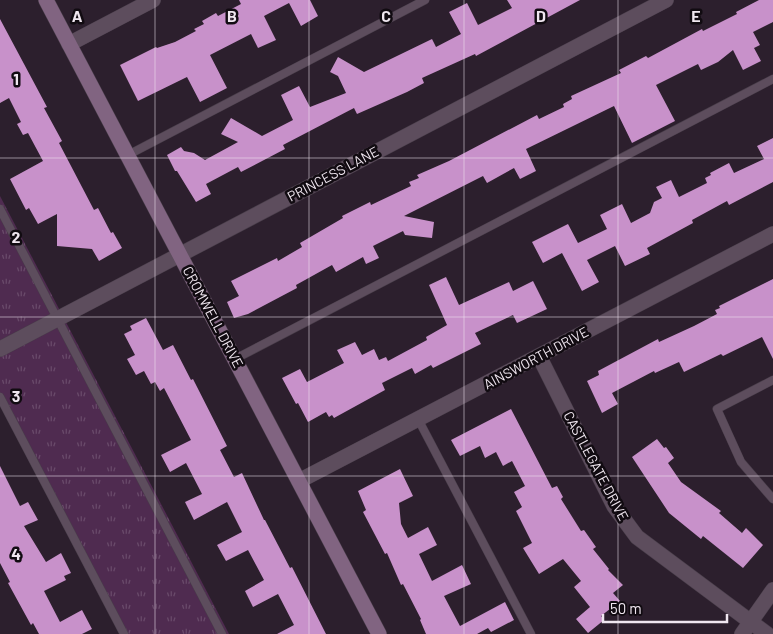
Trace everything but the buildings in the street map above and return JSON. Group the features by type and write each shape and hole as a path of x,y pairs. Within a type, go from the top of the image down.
{"street":[{"name":"CROMWELL DRIVE","path":"46,0 379,634"},
{"path":"69,44 153,0"},
{"name":"PRINCESS LANE","path":"0,349 666,0"},
{"name":"AINSWORTH DRIVE","path":"299,481 773,234"},
{"name":"CASTLEGATE DRIVE","path":"539,356 614,506 637,537 746,628 768,634"},
{"path":"746,628 773,590"}],"lane":[{"path":"128,155 425,0"},
{"path":"235,359 773,79"},
{"path":"0,209 222,634"},
{"path":"773,380 716,409 740,462 773,499"},
{"path":"0,397 124,634"},
{"path":"418,419 531,634"}],"green space":[{"path":"0,196 229,634 125,634 0,395"}]}
